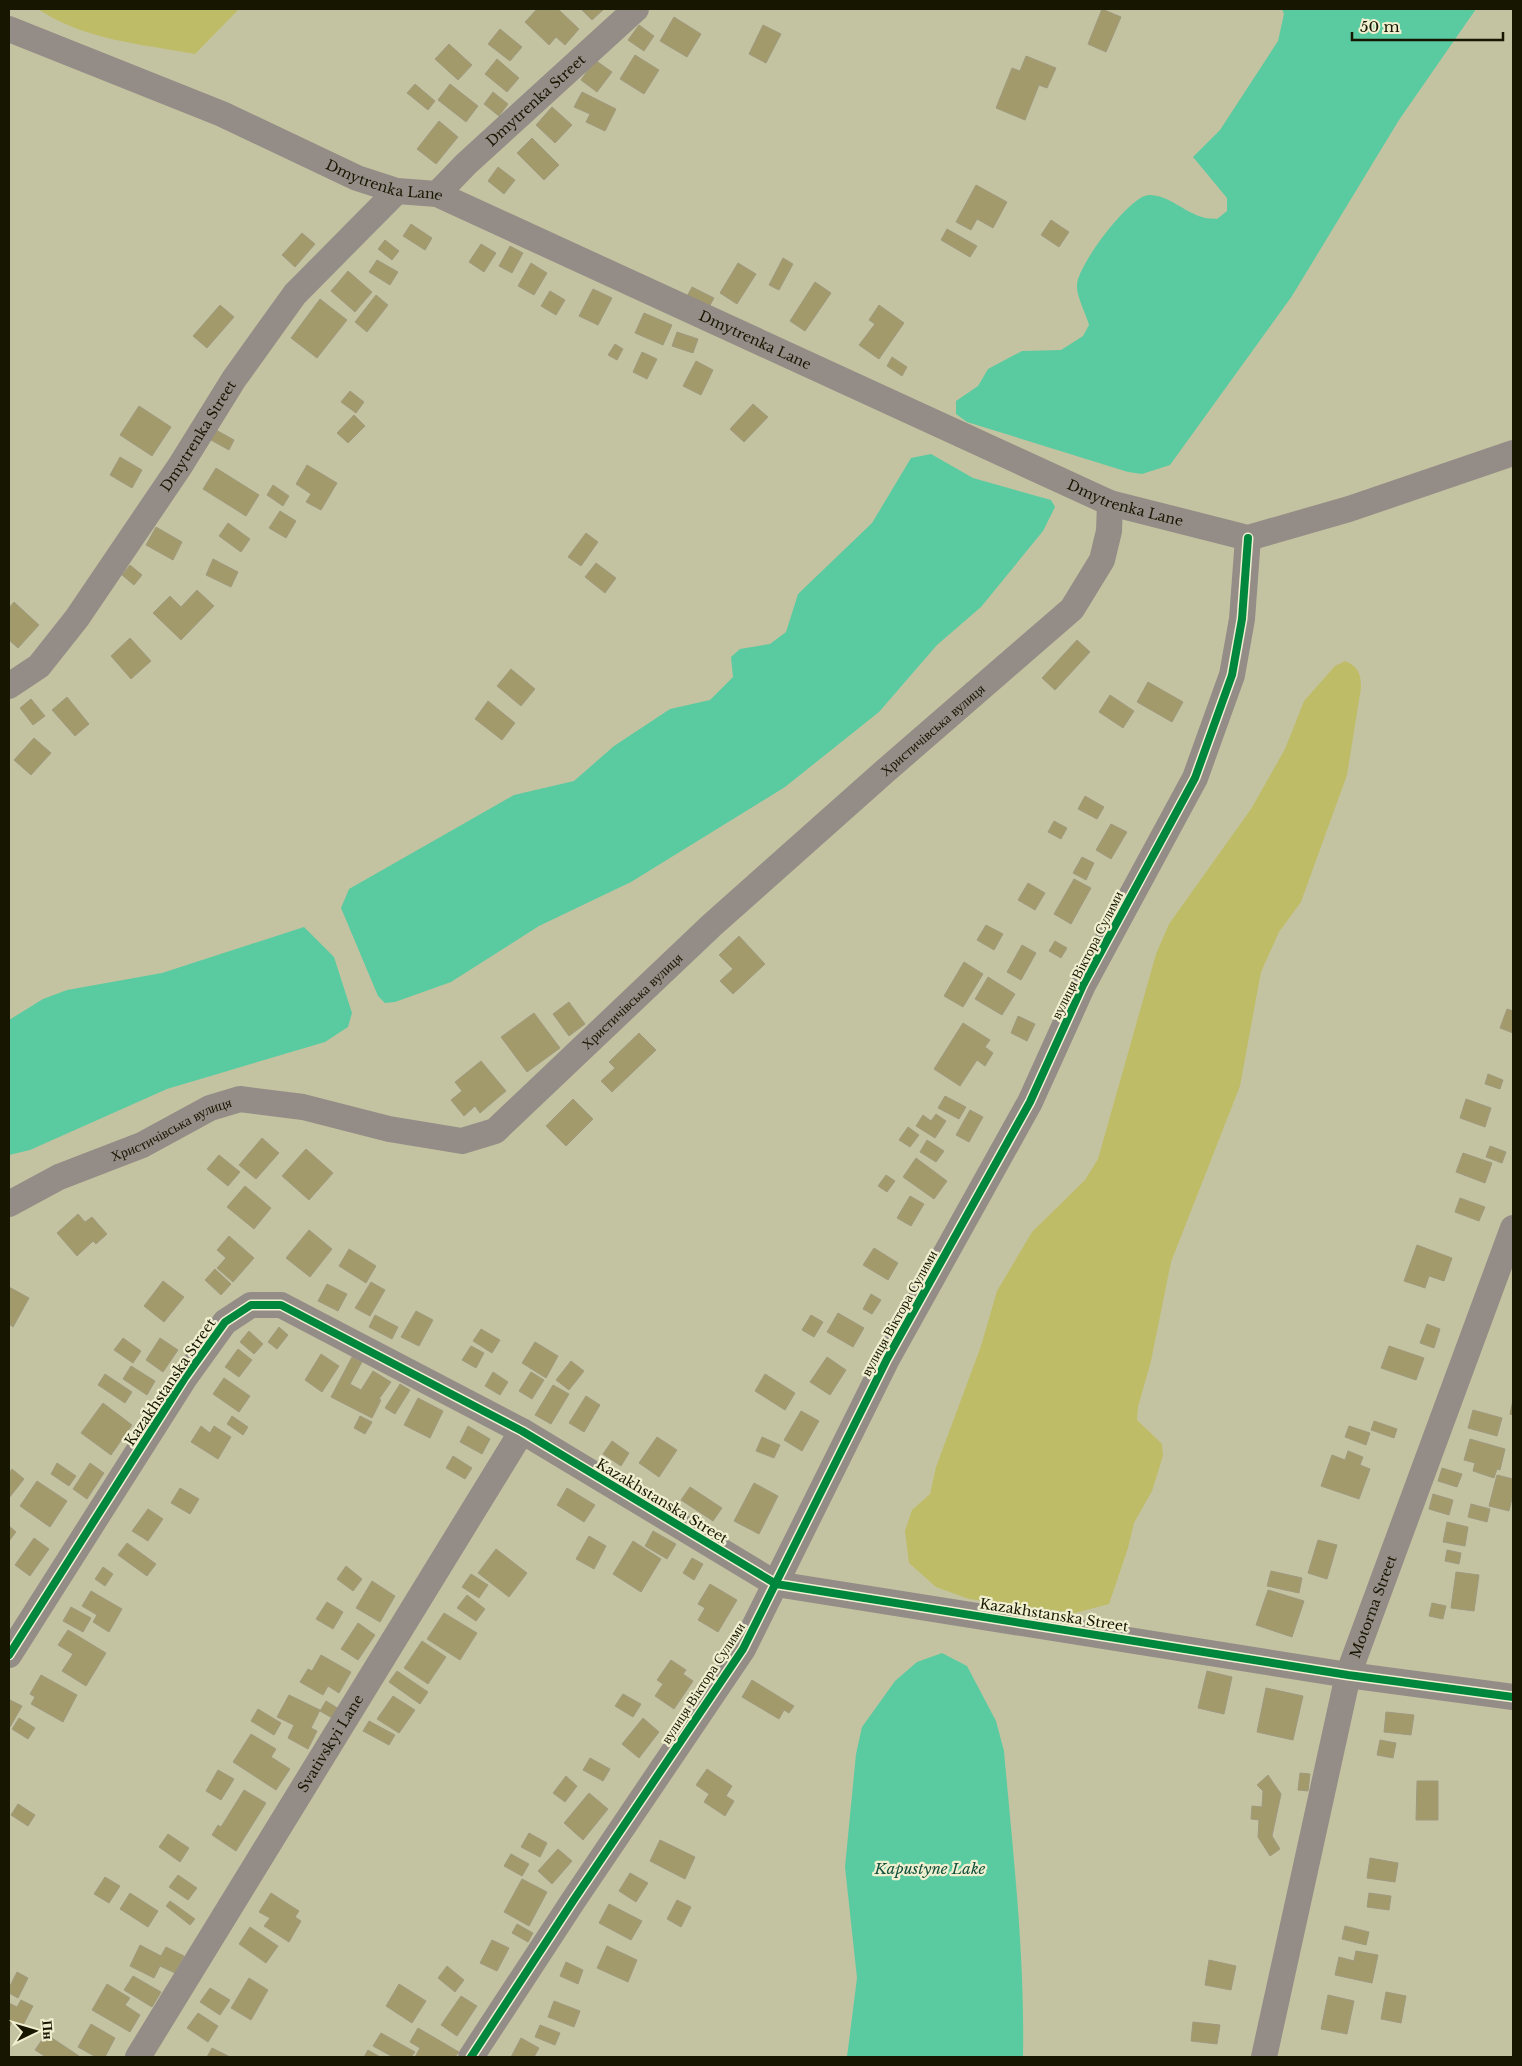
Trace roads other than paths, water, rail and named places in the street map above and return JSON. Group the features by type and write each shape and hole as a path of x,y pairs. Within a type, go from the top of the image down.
{"street":[{"name":"Dmytrenka Street","path":"437,194 466,164 636,9"},
{"name":"Dmytrenka Lane","path":"9,28 222,114 357,178 396,191 437,194 1110,503 1248,538"},
{"name":"Dmytrenka Street","path":"9,686 39,666 77,618 180,466 234,379 296,294 396,191"},
{"path":"1248,538 1349,508 1513,453"},
{"name":"Христичівська вулиця","path":"9,1204 59,1177 142,1145 210,1108 240,1099 303,1106 389,1129 462,1141 494,1131 712,925 891,765 1072,608 1102,560 1109,531 1110,503"},
{"name":"вулиця Віктора Сулими","path":"471,2057 573,1901 743,1649 886,1359 1030,1102 1083,985 1195,778 1232,675 1242,619 1248,538"},
{"name":"Motorna Street","path":"1264,2057 1348,1675 1513,1228"},
{"name":"Kazakhstanska Street","path":"9,1655 184,1379 225,1322 250,1305 281,1305 522,1431 776,1584 1348,1675 1513,1698"},
{"name":"Svativskyi Lane","path":"138,2057 522,1431"}],"water":[{"path":"1282,9 1476,9 1399,120 1292,296 1170,465 1142,474 1128,472 967,422 956,414 956,401 978,386 988,369 1022,351 1061,350 1083,336 1089,325 1078,294 1079,276 1106,233 1118,218 1140,198 1149,195 1163,198 1195,215 1205,218 1217,219 1227,211 1227,198 1193,157 1220,130 1278,41 1284,14"},
{"path":"931,454 973,478 1051,500 1055,507 1043,531 981,607 937,645 879,712 785,787 631,882 539,926 451,982 395,1002 385,1003 378,996 341,908 349,889 514,795 574,781 614,746 670,709 710,700 733,677 731,657 740,649 770,644 786,632 798,594 872,523 911,458"},
{"path":"304,927 334,957 352,1013 348,1027 325,1042 167,1089 30,1150 9,1155 9,1020 43,999 67,990 162,973"},
{"name":"Kapustyne Lake","path":"942,1653 967,1666 996,1721 1004,1751 1020,1942 1023,2057 847,2057 857,1978 845,1867 856,1754 862,1727 895,1681 917,1662"}]}
